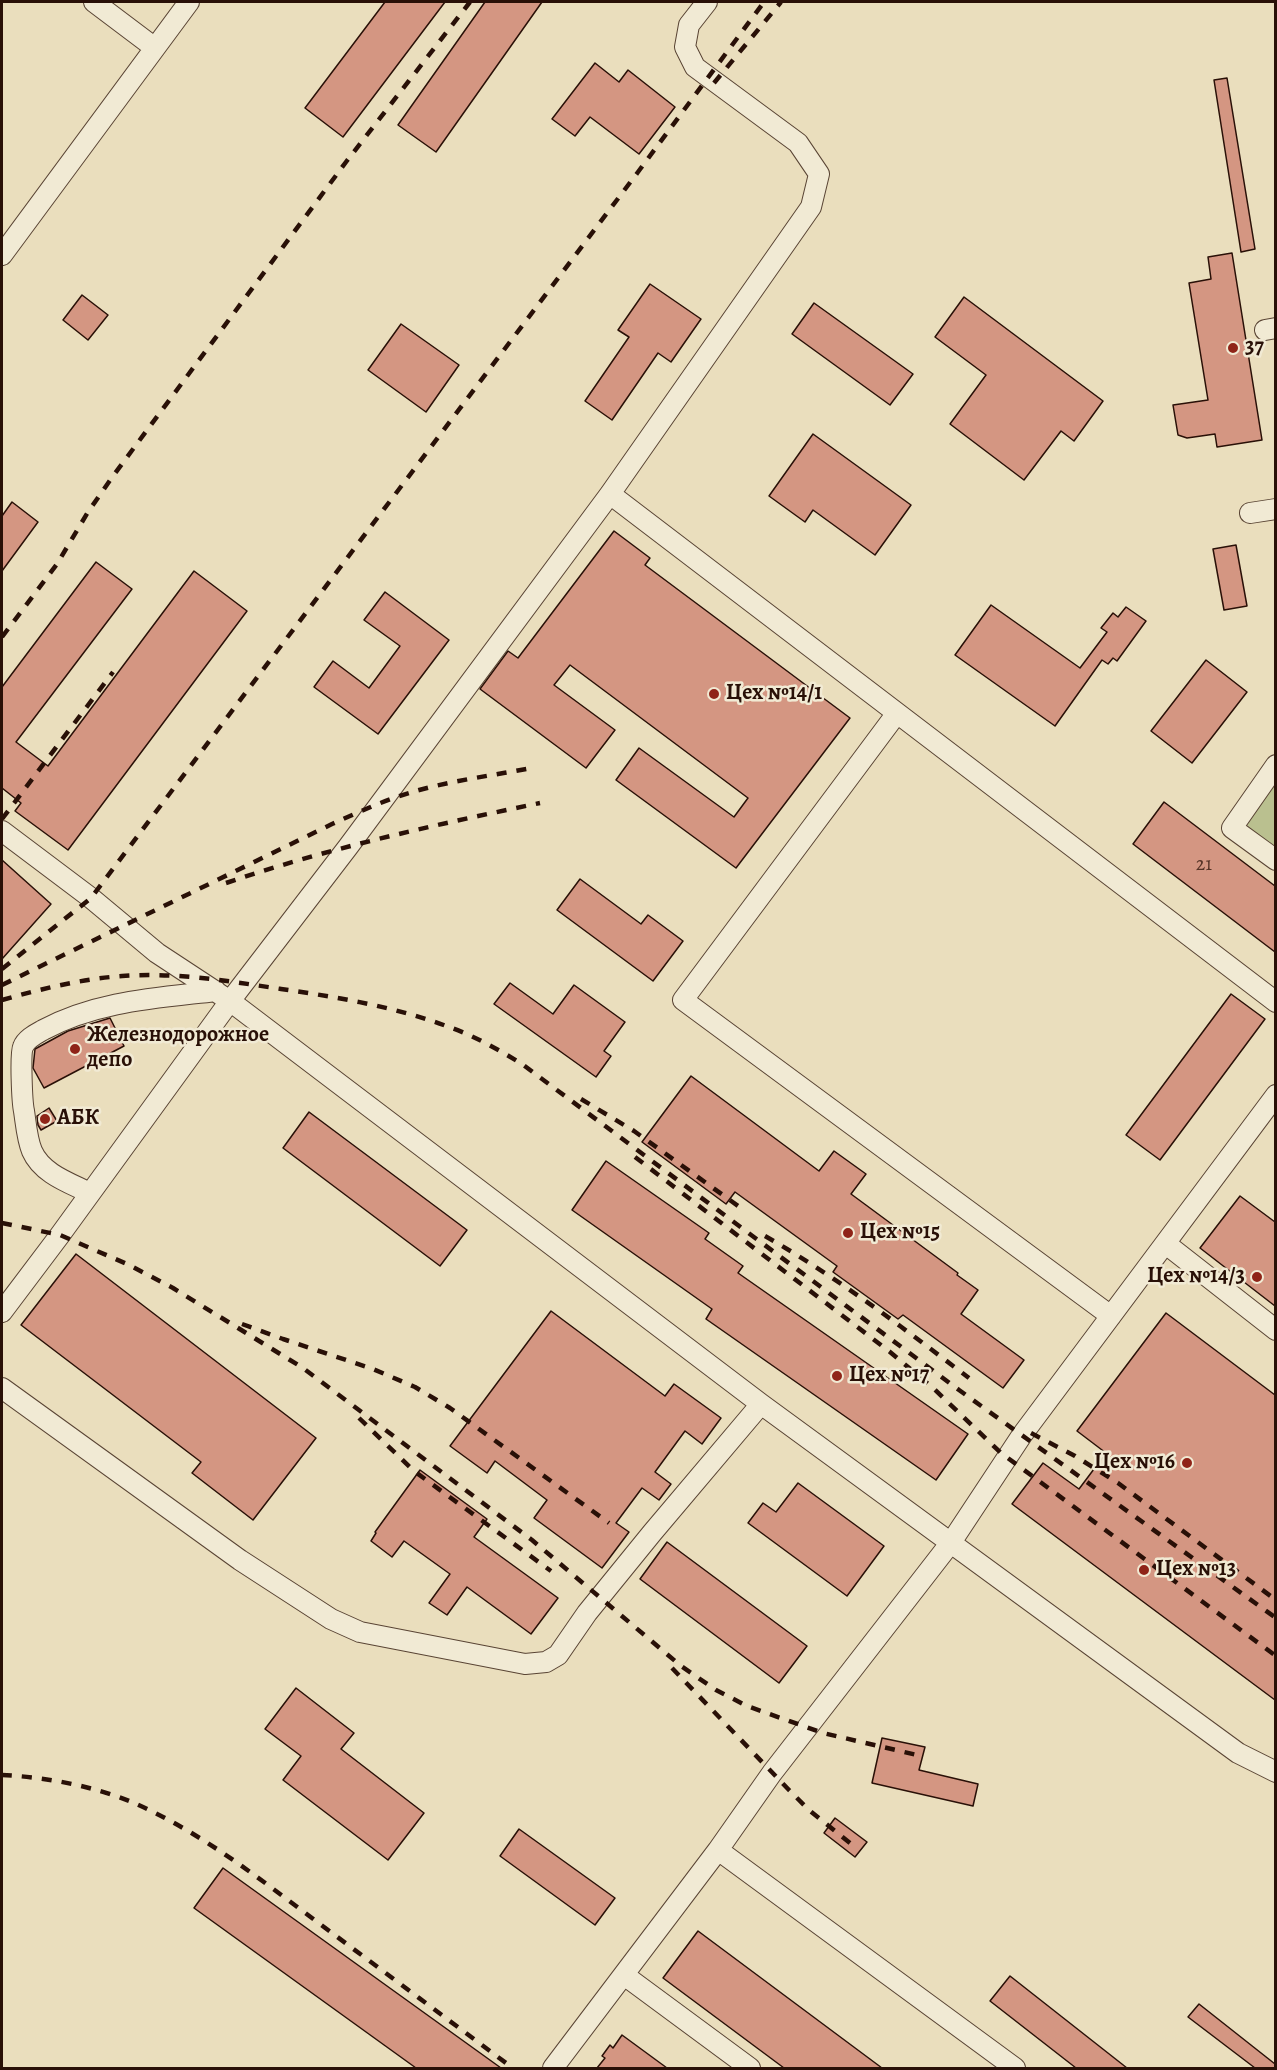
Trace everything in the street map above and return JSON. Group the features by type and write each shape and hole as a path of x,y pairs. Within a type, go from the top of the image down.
{"lane":[{"path":"94,2 155,48"},
{"path":"2,255 189,2"},
{"path":"2,1312 90,1193 223,996 354,838 610,494 811,207 819,174 798,143 695,67 685,47 689,25 707,2"},
{"path":"610,494 1275,1002"},
{"path":"1250,513 1275,509"},
{"path":"897,713 683,1000 1111,1316"},
{"path":"1275,765 1232,828 1275,860"},
{"path":"2,831 91,898 157,952 223,996 761,1404 952,1541 1238,1753 1275,1772"},
{"path":"90,1193 45,1168 39,1163 31,1149 23,1107 21,1056 23,1045 50,1027 95,1008 223,996"},
{"path":"553,2068 718,1850 772,1773 952,1541 1023,1435 1275,1095"},
{"path":"1166,1244 1275,1330"},
{"path":"2,1388 240,1560 338,1623 360,1632 525,1664 546,1662 558,1655 587,1613 761,1404"},
{"path":"718,1850 1015,2068"},
{"path":"624,1975 750,2068"}],"green space":[{"path":"1275,779 1275,847 1251,831 1247,825"}],"building":[{"path":"385,2 445,2 343,137 305,108"},
{"path":"485,2 542,2 436,152 398,125"},
{"path":"595,63 619,82 628,70 675,107 639,154 590,117 575,136 552,119"},
{"path":"1227,78 1255,249 1241,252 1214,80"},
{"path":"1232,253 1262,440 1217,447 1215,434 1187,438 1178,435 1173,405 1208,400 1189,283 1211,279 1208,257"},
{"path":"650,284 701,319 671,362 658,353 612,420 585,401 629,337 618,330"},
{"path":"82,295 108,315 88,340 63,320"},
{"path":"964,297 1103,401 1074,441 1061,431 1024,480 950,424 986,375 935,337"},
{"path":"814,303 913,374 890,405 792,334"},
{"path":"401,324 459,365 426,412 368,370"},
{"path":"813,434 911,505 875,555 813,510 805,522 769,496"},
{"path":"12,502 38,522 2,571 2,516"},
{"name":"Цех №14/1","path":"614,531 650,558 645,565 850,718 736,868 616,780 639,748 734,817 748,798 570,665 554,685 615,730 586,768 480,689 508,651 518,658"},
{"path":"1236,545 1247,606 1224,610 1213,549"},
{"path":"96,562 132,589 16,742 48,766 194,571 247,611 68,850 15,811 21,803 2,788 2,687"},
{"path":"385,592 449,640 378,734 314,687 333,661 369,688 400,646 364,620"},
{"path":"991,605 1080,668 1107,632 1101,628 1113,613 1118,617 1126,607 1146,621 1117,661 1113,658 1108,664 1102,660 1055,726 955,655"},
{"path":"1206,660 1247,692 1192,763 1151,731"},
{"path":"1164,802 1275,886 1275,952 1133,844"},
{"path":"2,860 51,904 2,959"},
{"path":"580,879 641,924 648,915 683,941 653,981 557,910"},
{"path":"510,983 553,1014 574,985 625,1022 604,1051 611,1056 596,1077 494,1004"},
{"path":"1231,994 1265,1019 1160,1160 1126,1135"},
{"name":"Железнодорожное депо","path":"110,1018 124,1046 44,1088 33,1068 35,1049 68,1031"},
{"name":"Цех №15","path":"691,1076 819,1171 834,1151 866,1174 851,1194 978,1290 961,1314 1024,1360 1003,1388 903,1315 898,1319 833,1272 837,1266 735,1192 726,1204 642,1142"},
{"name":"АБК","path":"49,1108 57,1121 41,1130 37,1116"},
{"path":"309,1112 467,1230 440,1266 283,1148"},
{"name":"Цех №17","path":"606,1161 709,1233 705,1239 743,1266 738,1273 968,1434 936,1480 706,1319 712,1309 572,1210"},
{"name":"Цех №14/3","path":"1240,1196 1275,1222 1275,1306 1200,1248"},
{"path":"76,1254 316,1438 253,1520 192,1473 201,1462 21,1325"},
{"path":"551,1311 665,1396 674,1384 721,1418 702,1444 685,1431 655,1472 671,1484 659,1500 642,1488 616,1523 629,1532 602,1568 534,1518 547,1500 495,1461 487,1473 450,1446"},
{"name":"Цех №16","path":"1166,1313 1275,1395 1275,1700 1012,1504 1043,1463 1079,1489 1106,1453 1077,1431"},
{"path":"420,1470 487,1519 474,1537 558,1598 531,1634 467,1587 447,1615 429,1603 450,1574 404,1541 392,1557 371,1541 375,1532"},
{"path":"798,1483 884,1546 847,1596 748,1523 763,1503 776,1512"},
{"path":"667,1542 807,1646 779,1683 640,1579"},
{"path":"296,1688 354,1733 341,1749 424,1813 388,1860 283,1780 301,1756 265,1729"},
{"path":"882,1738 925,1747 919,1770 978,1784 973,1806 872,1783"},
{"path":"835,1818 867,1842 855,1857 824,1833"},
{"path":"519,1829 615,1898 595,1925 500,1856"},
{"path":"223,1868 501,2068 416,2068 194,1908"},
{"path":"698,1931 882,2068 784,2068 663,1978"},
{"path":"1010,1976 1127,2068 1076,2068 990,2001"},
{"path":"1199,2004 1275,2064 1275,2068 1255,2068 1188,2017"},
{"path":"622,2035 667,2068 597,2068 605,2058 602,2056 610,2045 613,2048"}],"railway":[{"path":"2,637 57,564 113,476 346,162 470,2"},
{"path":"2,969 91,898 764,2"},
{"path":"714,83 781,2"},
{"path":"2,819 113,672"},
{"path":"2,985 379,803 439,785 531,768"},
{"path":"226,883 343,848 540,803"},
{"path":"2,1000 91,979 142,975 182,976 241,983 366,1004 429,1020 477,1039 522,1064 959,1390 1276,1618"},
{"path":"581,1099 634,1131 745,1211"},
{"path":"635,1157 890,1352 932,1387 1001,1453 1276,1656"},
{"path":"2,1223 60,1235 127,1264 173,1288 303,1368 532,1540 681,1666 716,1690 747,1706 823,1733 917,1755"},
{"path":"765,1236 844,1286 969,1378"},
{"path":"242,1324 373,1369 415,1387 450,1408 609,1523"},
{"path":"359,1418 414,1471 551,1571"},
{"path":"1031,1433 1075,1456 1118,1483 1276,1600"},
{"path":"672,1668 809,1810 856,1848"},
{"path":"2,1775 52,1780 86,1787 134,1803 186,1829 258,1878 506,2063"}],"place":[{"name":"37","path":"1233,348"},
{"name":"Цех №14/1","path":"714,694"},
{"name":"Железнодорожное депо","path":"75,1049"},
{"name":"АБК","path":"45,1119"},
{"name":"Цех №15","path":"848,1233"},
{"name":"Цех №14/3","path":"1257,1277"},
{"name":"Цех №17","path":"837,1376"},
{"name":"Цех №16","path":"1187,1463"},
{"name":"Цех №13","path":"1144,1570"}]}
